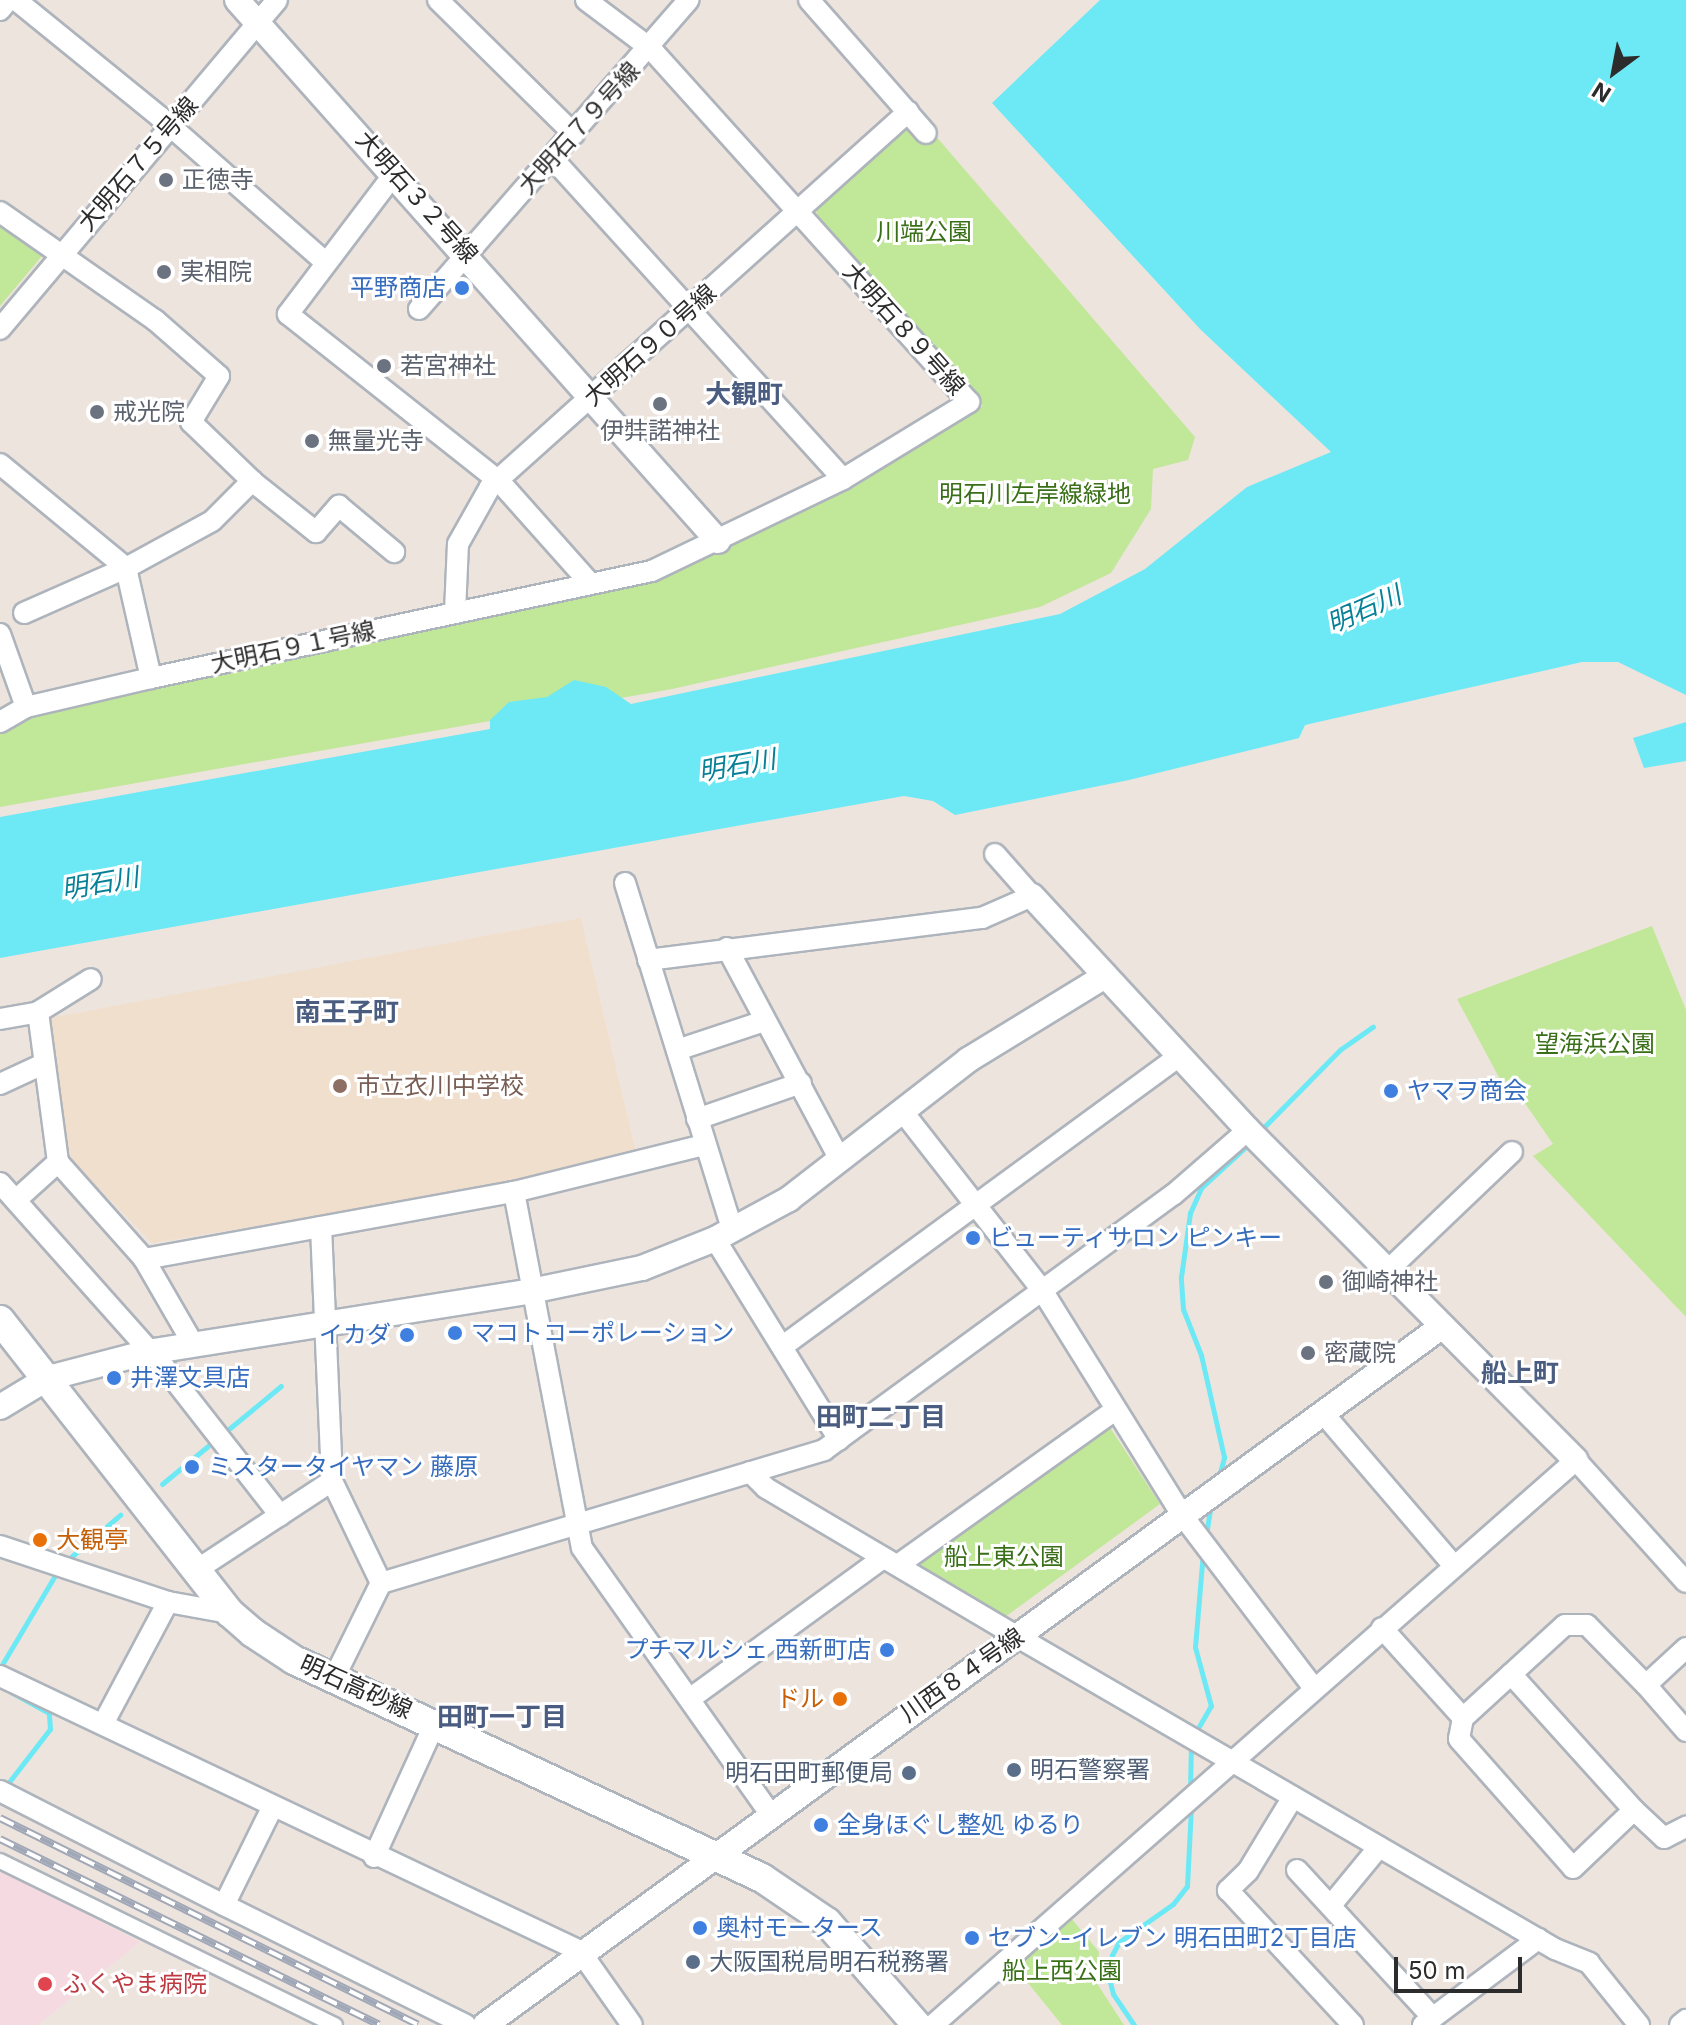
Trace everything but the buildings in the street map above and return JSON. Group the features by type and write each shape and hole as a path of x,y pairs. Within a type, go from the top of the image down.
{"main road":[{"name":"明石高砂線","path":"0,1320 230,1613 272,1648 716,1852 827,1922 917,2025"}],"street":[{"path":"0,10 8,0"},
{"path":"16,0 326,263"},
{"name":"大明石３２号線","path":"237,0 467,254 718,541"},
{"name":"大明石７５号線","path":"0,329 277,0"},
{"path":"438,0 574,134"},
{"name":"大明石８９号線","path":"586,0 650,48 969,402 843,479 718,541 652,571 590,583"},
{"name":"大明石７９号線","path":"419,309 689,0"},
{"path":"809,0 926,133"},
{"name":"大明石９０号線","path":"455,612 458,544 490,487 500,482 908,112"},
{"path":"552,158 843,479"},
{"path":"394,174 288,314 500,482 590,583"},
{"path":"0,212 63,253 219,376 191,422 252,481 316,532 339,506 394,552"},
{"path":"0,464 126,568 151,678"},
{"path":"24,613 126,568 212,521 252,481"},
{"name":"大明石９１号線","path":"0,722 26,707 590,583"},
{"path":"0,634 26,707"},
{"path":"995,854 1248,1130 1576,1460 1686,1582"},
{"path":"625,883 697,1119 724,1234 783,1346 839,1440"},
{"path":"648,960 982,918 1032,896"},
{"path":"727,948 840,1160"},
{"path":"0,1407 48,1378 148,1352 531,1291 642,1268 724,1234 789,1199 968,1060 1105,976"},
{"path":"0,1019 38,1012 91,979"},
{"path":"38,1012 58,1162 144,1259 193,1344"},
{"path":"677,1050 764,1021"},
{"path":"783,1346 1179,1056"},
{"path":"0,1084 43,1064"},
{"path":"697,1119 801,1083"},
{"path":"903,1112 1042,1290 1182,1515 1313,1687"},
{"path":"335,1676 381,1583 573,1522 824,1450 1173,1195 1248,1130"},
{"path":"144,1259 514,1192 704,1145"},
{"path":"1386,1272 1512,1152"},
{"path":"16,1200 58,1162"},
{"path":"0,1183 148,1352 280,1515"},
{"path":"514,1192 573,1522 582,1548 691,1698 770,1814"},
{"path":"321,1227 332,1481 381,1583"},
{"name":"川西８４号線","path":"485,2025 580,1951 1441,1327"},
{"path":"691,1698 1115,1410"},
{"path":"1323,1413 1454,1566"},
{"path":"933,2025 1233,1762 1313,1687 1576,1460"},
{"path":"750,1472 766,1488 1016,1636 1538,1939 1589,1963 1639,2025"},
{"path":"198,1569 332,1481"},
{"path":"0,1546 168,1602 230,1613"},
{"path":"103,1724 168,1602"},
{"path":"1634,1810 1573,1868 1459,1739 1463,1718 1565,1625 1587,1625 1686,1731"},
{"path":"1382,1628 1463,1718"},
{"path":"1646,1685 1686,1648"},
{"path":"1511,1674 1634,1810 1664,1838 1686,1827"},
{"path":"0,1676 374,1857 580,1951 632,2025"},
{"path":"374,1857 435,1723"},
{"path":"0,1791 466,2025"},
{"path":"1293,1797 1248,1871 1228,1890 1353,2025"},
{"path":"224,1905 272,1808"},
{"path":"1332,1904 1379,1847"},
{"path":"0,1861 335,2025"},
{"path":"1297,1870 1332,1904 1428,2021 1538,1939"},
{"path":"1680,2025 1686,2020"}],"shaded area":[{"name":"市立衣川中学校","path":"581,918 636,1153 517,1183 152,1243 70,1158 50,1018"},
{"name":"ふくやま病院","path":"0,1870 140,1942 38,2025 0,2025"}],"green space":[{"name":"明石川左岸線緑地","path":"922,120 1195,437 1188,460 1153,469 1151,509 1111,573 1040,607 672,689 0,807 0,731 30,713 93,702 723,546 851,489 983,406 821,224 815,208 889,140"},
{"path":"0,225 40,248 42,256 0,306"},
{"name":"望海浜公園","path":"1652,926 1686,1010 1686,1317 1533,1156 1553,1144 1509,1080 1502,1083 1457,999"},
{"name":"船上東公園","path":"1101,1427 1111,1429 1160,1504 1001,1620 915,1568 919,1557"},
{"name":"船上西公園","path":"1071,1918 1099,1952 1096,1982 1124,2025 1062,2025 1015,1967"}],"water":[{"name":"明石川","path":"1100,0 1686,0 1686,695 1618,662 1582,662 1305,725 1299,738 1129,780 955,815 933,801 904,796 0,958 0,817 490,729 490,720 509,702 547,697 574,680 606,687 631,704 1060,614 1145,569 1247,487 1331,452 1201,330 992,103"},
{"path":"1686,722 1686,761 1644,768 1633,738"}],"waterway":[{"path":"1260,1131 1341,1049 1373,1027"},
{"path":"1218,1480 1224,1457 1201,1355 1183,1309 1181,1277 1190,1213 1201,1188 1251,1142"},
{"path":"230,1428 281,1386"},
{"path":"162,1484 208,1446"},
{"path":"1206,1535 1211,1505"},
{"path":"71,1557 120,1515"},
{"path":"1194,1735 1211,1706 1195,1647 1203,1552"},
{"path":"0,1668 57,1572"},
{"path":"9,1782 50,1729 49,1713 11,1692"},
{"path":"1190,1790 1191,1744"},
{"path":"1134,2025 1113,1994 1108,1974 1112,1955 1119,1942 1173,1904 1187,1886 1191,1808"}],"railway":[{"path":"0,1818 418,2025"},
{"path":"0,1839 379,2025"}],"place":[{"name":"正徳寺","path":"166,180"},
{"name":"実相院","path":"164,272"},
{"name":"平野商店","path":"462,288"},
{"name":"若宮神社","path":"384,366"},
{"name":"伊弉諾神社","path":"660,404"},
{"name":"戒光院","path":"97,412"},
{"name":"無量光寺","path":"312,441"},
{"name":"市立衣川中学校","path":"340,1086"},
{"name":"ヤマヲ商会","path":"1391,1091"},
{"name":"ビューティサロン ピンキー","path":"973,1238"},
{"name":"御崎神社","path":"1326,1282"},
{"name":"マコトコーポレーション","path":"455,1333"},
{"name":"イカダ","path":"407,1335"},
{"name":"密蔵院","path":"1308,1353"},
{"name":"井澤文具店","path":"114,1378"},
{"name":"ミスタータイヤマン 藤原","path":"192,1467"},
{"name":"大観亭","path":"40,1540"},
{"name":"プチマルシェ 西新町店","path":"887,1650"},
{"name":"ドル","path":"840,1699"},
{"name":"明石警察署","path":"1014,1770"},
{"name":"明石田町郵便局","path":"909,1773"},
{"name":"全身ほぐし整処 ゆるり","path":"821,1825"},
{"name":"奥村モータース","path":"700,1928"},
{"name":"セブン-イレブン 明石田町2丁目店","path":"972,1938"},
{"name":"大阪国税局明石税務署","path":"693,1962"},
{"name":"ふくやま病院","path":"45,1984"}],"district":[{"name":"大観町","path":"744,394"},
{"name":"南王子町","path":"347,1012"},
{"name":"船上町","path":"1520,1373"},
{"name":"田町二丁目","path":"881,1417"},
{"name":"田町一丁目","path":"502,1717"}],"park label":[{"name":"川端公園","path":"924,232"}]}
